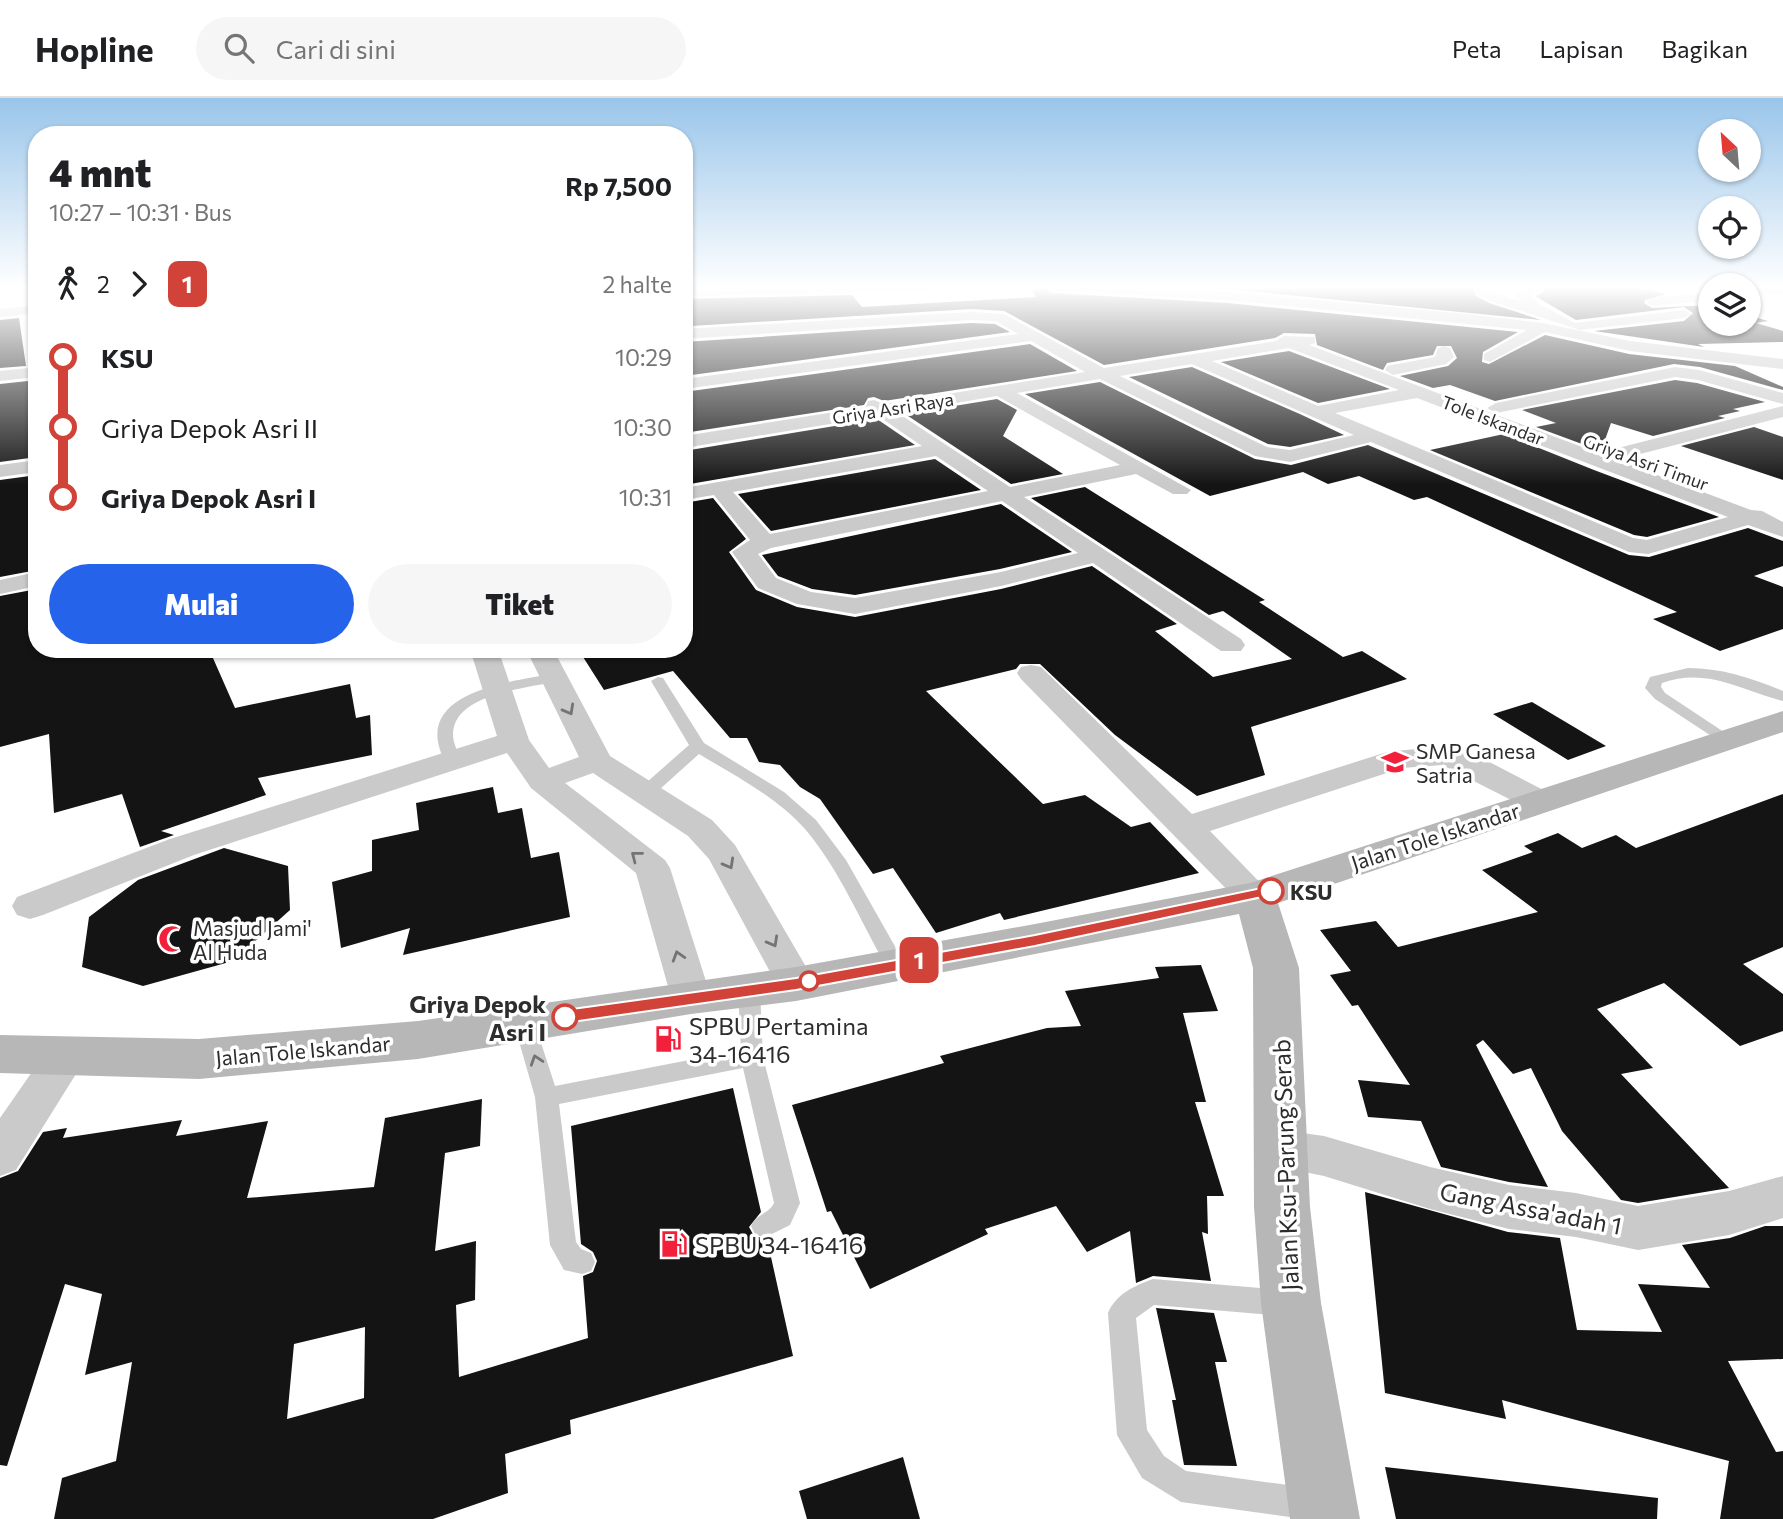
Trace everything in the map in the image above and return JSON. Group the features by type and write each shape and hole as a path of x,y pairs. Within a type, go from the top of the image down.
{"main road":[{"name":"Jalan Tole Iskandar","path":"0,1054 65,1058 199,1059 293,1053 525,1024 691,997 796,984 1035,940 1255,896 1783,722"},
{"name":"Jalan Ksu-Parung Serab","path":"1255,896 1276,968 1280,1032 1281,1150 1291,1303 1324,1513"}],"street":[{"path":"815,352 832,365"},
{"path":"693,383 924,352"},
{"path":"1064,352 1095,370 1273,455 1290,456 1373,436"},
{"name":"Griya Asri Raya","path":"693,428 1000,391 1183,352"},
{"name":"Griya Asri Raya","path":"693,440 875,405 1095,370 1194,359 1217,352"},
{"name":"Tole Iskandar","path":"1339,352 1419,392 1783,530"},
{"name":"Griya Asri Timur","path":"1349,352 1780,510"},
{"path":"1393,370 1440,361 1446,357 1444,352"},
{"path":"1490,356 1498,352"},
{"path":"1690,352 1781,362"},
{"path":"1194,359 1629,545 1648,547 1780,510"},
{"path":"701,365 718,380"},
{"path":"1496,408 1675,372 1699,375 1783,399"},
{"path":"0,376 28,373"},
{"path":"1000,391 1180,490"},
{"path":"1318,411 1419,392"},
{"path":"875,405 1231,645"},
{"path":"1621,453 1783,411"},
{"path":"693,492 939,449"},
{"path":"0,471 28,467"},
{"path":"1097,555 1001,579 855,606 806,599 767,583 744,552 764,542 1137,468"},
{"path":"718,487 764,542"},
{"path":"0,587 28,581"},
{"path":"487,658 514,741 542,781 652,868 691,997"},
{"path":"543,658 597,761 700,828 723,853 796,984"},
{"path":"1031,673 1255,896"},
{"path":"30,906 182,847 514,741"},
{"path":"1187,827 1398,759 1444,755 1463,761 1539,801"},
{"path":"542,781 597,761"},
{"path":"0,1156 65,1058"},
{"name":"Gang Assa'adah 1","path":"1281,1150 1324,1156 1430,1188 1509,1207 1576,1215 1638,1228 1729,1213 1783,1197"}],"lane":[{"path":"1728,740 1660,696 1653,688 1655,680 1670,673 1702,671 1746,681 1783,696"},
{"path":"453,761 444,734 447,721 457,707 497,689 552,678"},
{"path":"658,681 698,746 778,796 810,824 837,860 895,964"},
{"path":"644,794 698,746"},
{"path":"749,990 752,1057 787,1203 781,1217 764,1226"},
{"path":"525,1024 547,1097 563,1245 573,1261 582,1262"},
{"path":"547,1097 752,1057"},
{"path":"1291,1303 1153,1292 1139,1298 1122,1313 1132,1435 1153,1466 1181,1486 1324,1513"}],"building":[{"path":"0,352 24,352 26,366 0,368"},
{"path":"693,352 859,352 693,375"},
{"path":"970,352 1044,352 1077,371 884,401 874,397 868,398 864,405 693,432 693,391"},
{"path":"1081,352 1184,352 1104,365"},
{"path":"1292,352 1390,389 1318,403 1221,362"},
{"path":"1336,352 1434,352 1433,355 1387,363 1383,370"},
{"path":"1454,352 1483,352 1482,362 1489,364 1512,352 1622,352 1735,366 1783,387 1783,390 1700,367 1674,364 1495,401 1450,385 1433,388 1400,376 1448,366 1457,358"},
{"path":"1192,367 1344,435 1290,447 1268,444 1129,377"},
{"path":"1675,380 1697,383 1765,402 1733,409 1740,411 1718,416 1725,418 1653,436 1611,423 1601,451 1536,427 1556,423 1522,410"},
{"path":"28,381 28,458 0,462 0,384"},
{"path":"1100,382 1255,459 1291,465 1368,445 1629,555 1649,557 1748,528 1783,541 1783,566 1754,576 1783,587 1783,629 1720,651 1653,619 1677,612 1427,497 1414,500 1359,476 1328,484 1303,472 1210,496 1025,394"},
{"path":"997,399 1017,410 1003,436 1063,474 1011,484 905,414"},
{"path":"877,419 915,445 693,483 693,450"},
{"path":"1754,427 1783,437 1783,480 1681,446"},
{"path":"1504,434 1719,517 1647,537 1634,535 1430,450"},
{"path":"935,459 981,490 771,531 738,494"},
{"path":"28,476 28,572 0,577 0,480"},
{"path":"1085,487 1265,600 1259,602 1343,657 1362,651 1407,679 1251,727 1265,775 1197,796 1115,735 1040,664 1020,664 1016,669 926,691 1043,804 1085,795 1131,827 1150,822 1199,873 1004,920 1000,913 936,933 893,868 873,874 820,799 800,787 780,765 759,762 747,738 730,738 673,671 604,690 584,658 693,658 693,501 713,498 746,539 729,552 756,590 797,607 855,617 1001,589 1092,566 1177,624 1155,631 1213,677 1292,659 1223,611 1209,615 1031,498"},
{"path":"1001,504 1072,552 1000,569 855,595 812,589 778,576 762,555"},
{"path":"28,591 28,658 213,658 235,708 350,684 356,718 370,715 372,755 258,778 266,795 161,831 174,835 140,847 122,794 54,813 49,734 0,747 0,596"},
{"path":"1532,702 1606,746 1568,760 1493,714"},
{"path":"493,787 498,813 522,808 531,858 559,852 570,917 403,955 410,928 341,948 332,882 372,871 372,840 419,830 416,803"},
{"path":"1783,794 1783,947 1743,964 1783,994 1783,1031 1740,1046 1664,983 1597,1009 1653,1068 1621,1074 1729,1188 1638,1203 1621,1200 1562,1131 1531,1068 1513,1074 1483,1040 1476,1045 1548,1187 1509,1182 1441,1167 1421,1121 1368,1117 1358,1080 1410,1085 1358,1005 1352,1006 1330,975 1351,971 1320,930 1376,921 1398,947 1538,912 1482,870 1533,852 1524,846 1558,833 1582,848 1616,835 1636,848"},
{"name":"Masjud Jami' Al Huda","path":"224,848 288,866 290,910 233,961 143,986 82,967 89,917 138,880"},
{"path":"1201,965 1218,1011 1183,1013 1206,1102 1195,1102 1224,1196 1207,1196 1208,1234 1202,1232 1211,1281 1153,1276 1136,1283 1130,1231 1087,1252 1056,1206 985,1229 988,1234 870,1289 831,1211 827,1212 792,1105 944,1063 940,1056 1047,1028 1081,1026 1065,991 1159,978 1155,967"},
{"path":"733,1088 761,1212 749,1227 754,1236 767,1239 793,1356 570,1420 571,1434 505,1454 508,1493 433,1519 54,1519 62,1478 116,1461 132,1362 85,1375 102,1294 65,1284 7,1466 0,1465 0,1178 18,1171 43,1132 67,1128 63,1138 182,1120 176,1136 268,1121 247,1198 374,1187 385,1118 482,1099 480,1146 445,1153 435,1251 476,1241 475,1300 456,1305 459,1377 588,1338 583,1276 593,1272 597,1261 593,1252 581,1244 571,1126","holes":["365,1327 364,1398 287,1419 294,1344"]},
{"path":"1365,1192 1508,1232 1560,1238 1577,1330 1662,1332 1638,1284 1710,1288 1682,1245 1730,1238 1765,1226 1783,1226 1783,1359 1728,1361 1776,1452 1783,1451 1783,1519 1720,1519 1729,1461 1502,1400 1506,1419 1385,1393"},
{"path":"1156,1308 1214,1313 1227,1362 1215,1362 1237,1466 1184,1465 1172,1400 1176,1400"},
{"path":"903,1457 920,1519 807,1519 799,1491"},
{"path":"1385,1467 1658,1498 1657,1519 1396,1519"}],"bus line":[{"name":"1","path":"565,1017 796,984 1035,940 1271,891"}],"place":[{"name":"SMP Ganesa Satria","path":"1395,762"},
{"name":"KSU","path":"1271,891"},
{"name":"Masjud Jami' Al Huda","path":"172,939"},
{"name":"Griya Depok Asri I","path":"565,1017"},
{"name":"SPBU Pertamina 34-16416","path":"668,1039"},
{"name":"SPBU 34-16416","path":"674,1244"}]}
